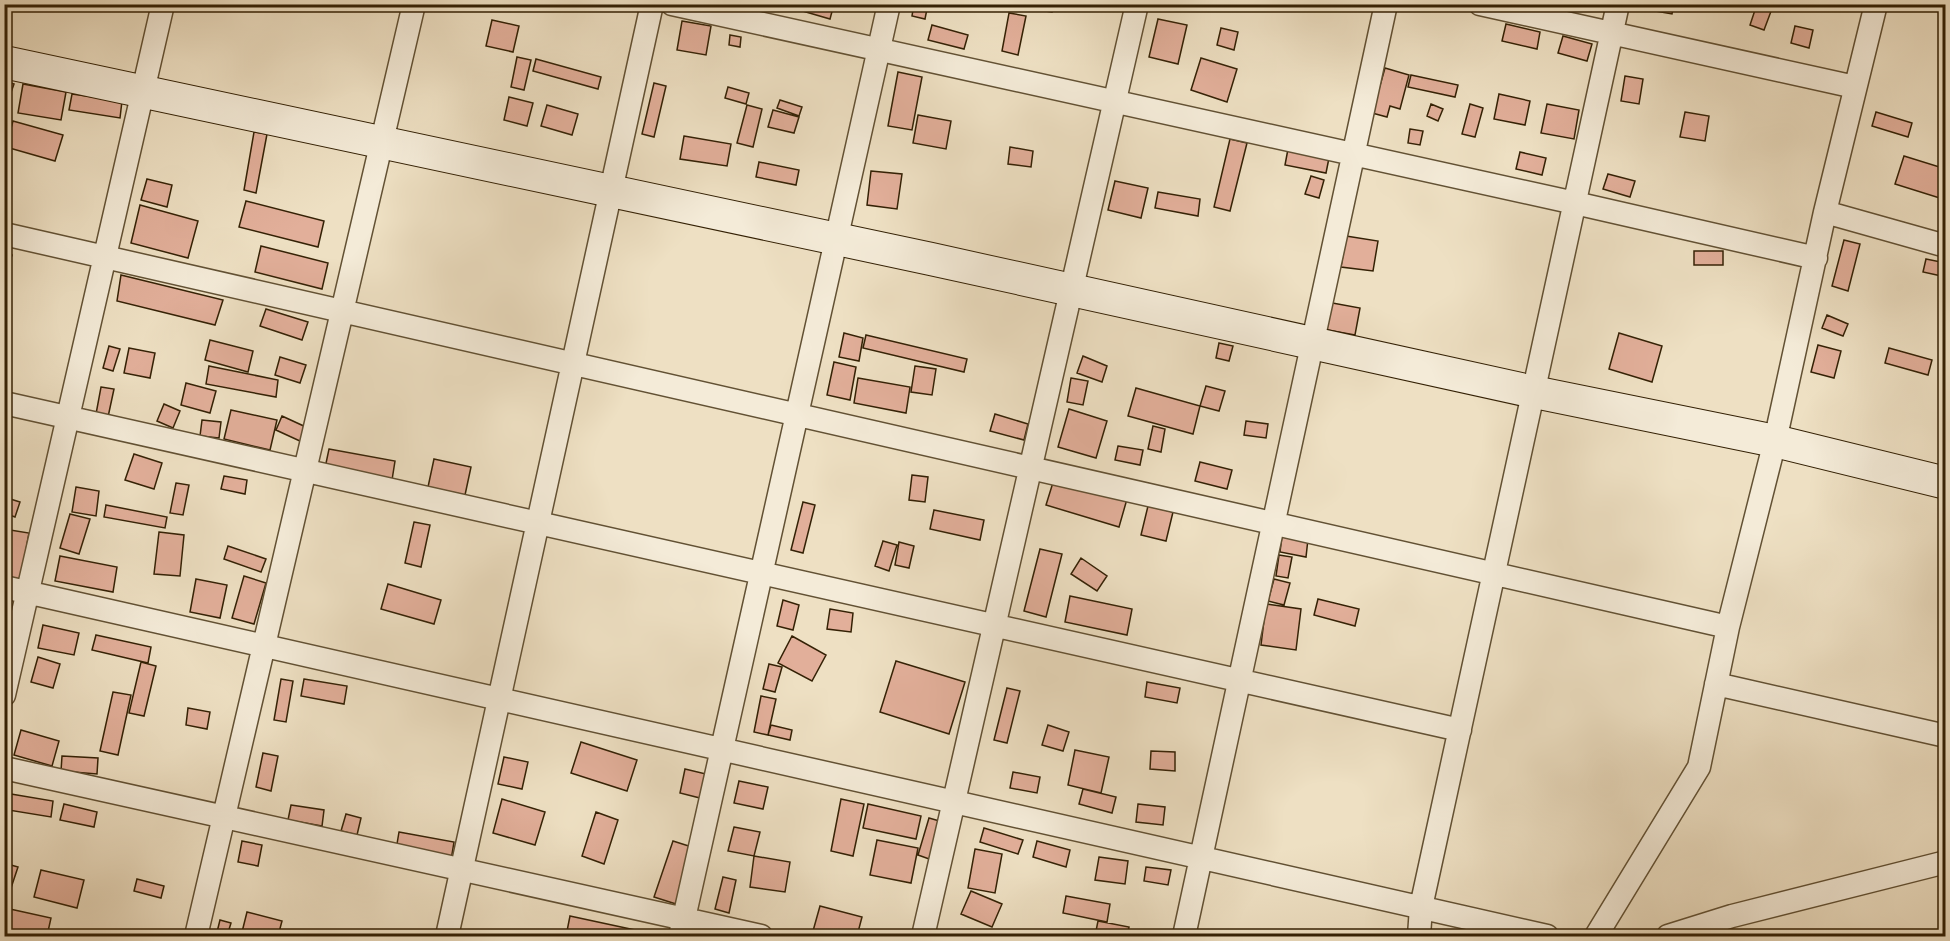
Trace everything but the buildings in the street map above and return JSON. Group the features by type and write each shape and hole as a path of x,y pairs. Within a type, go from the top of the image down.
{"street":[{"path":"4,695 163,4"},
{"path":"196,936 414,4"},
{"path":"447,936 652,4"},
{"path":"672,4 1816,258"},
{"path":"682,928 889,4"},
{"path":"923,936 1137,4"},
{"path":"1184,936 1386,4"},
{"path":"1480,4 1855,87"},
{"path":"1419,936 1421,907 1618,4"},
{"path":"1596,936 1699,767 1728,627 1775,441 1826,212 1876,4"},
{"path":"4,62 836,239 1534,392 1775,441 1946,483"},
{"path":"1826,212 1946,246"},
{"path":"4,234 1728,627"},
{"path":"4,404 1460,730"},
{"path":"4,587 1547,936"},
{"path":"1716,684 1946,735"},
{"path":"4,768 461,870 682,928 760,936"},
{"path":"1668,936 1732,916 1946,862"}]}
